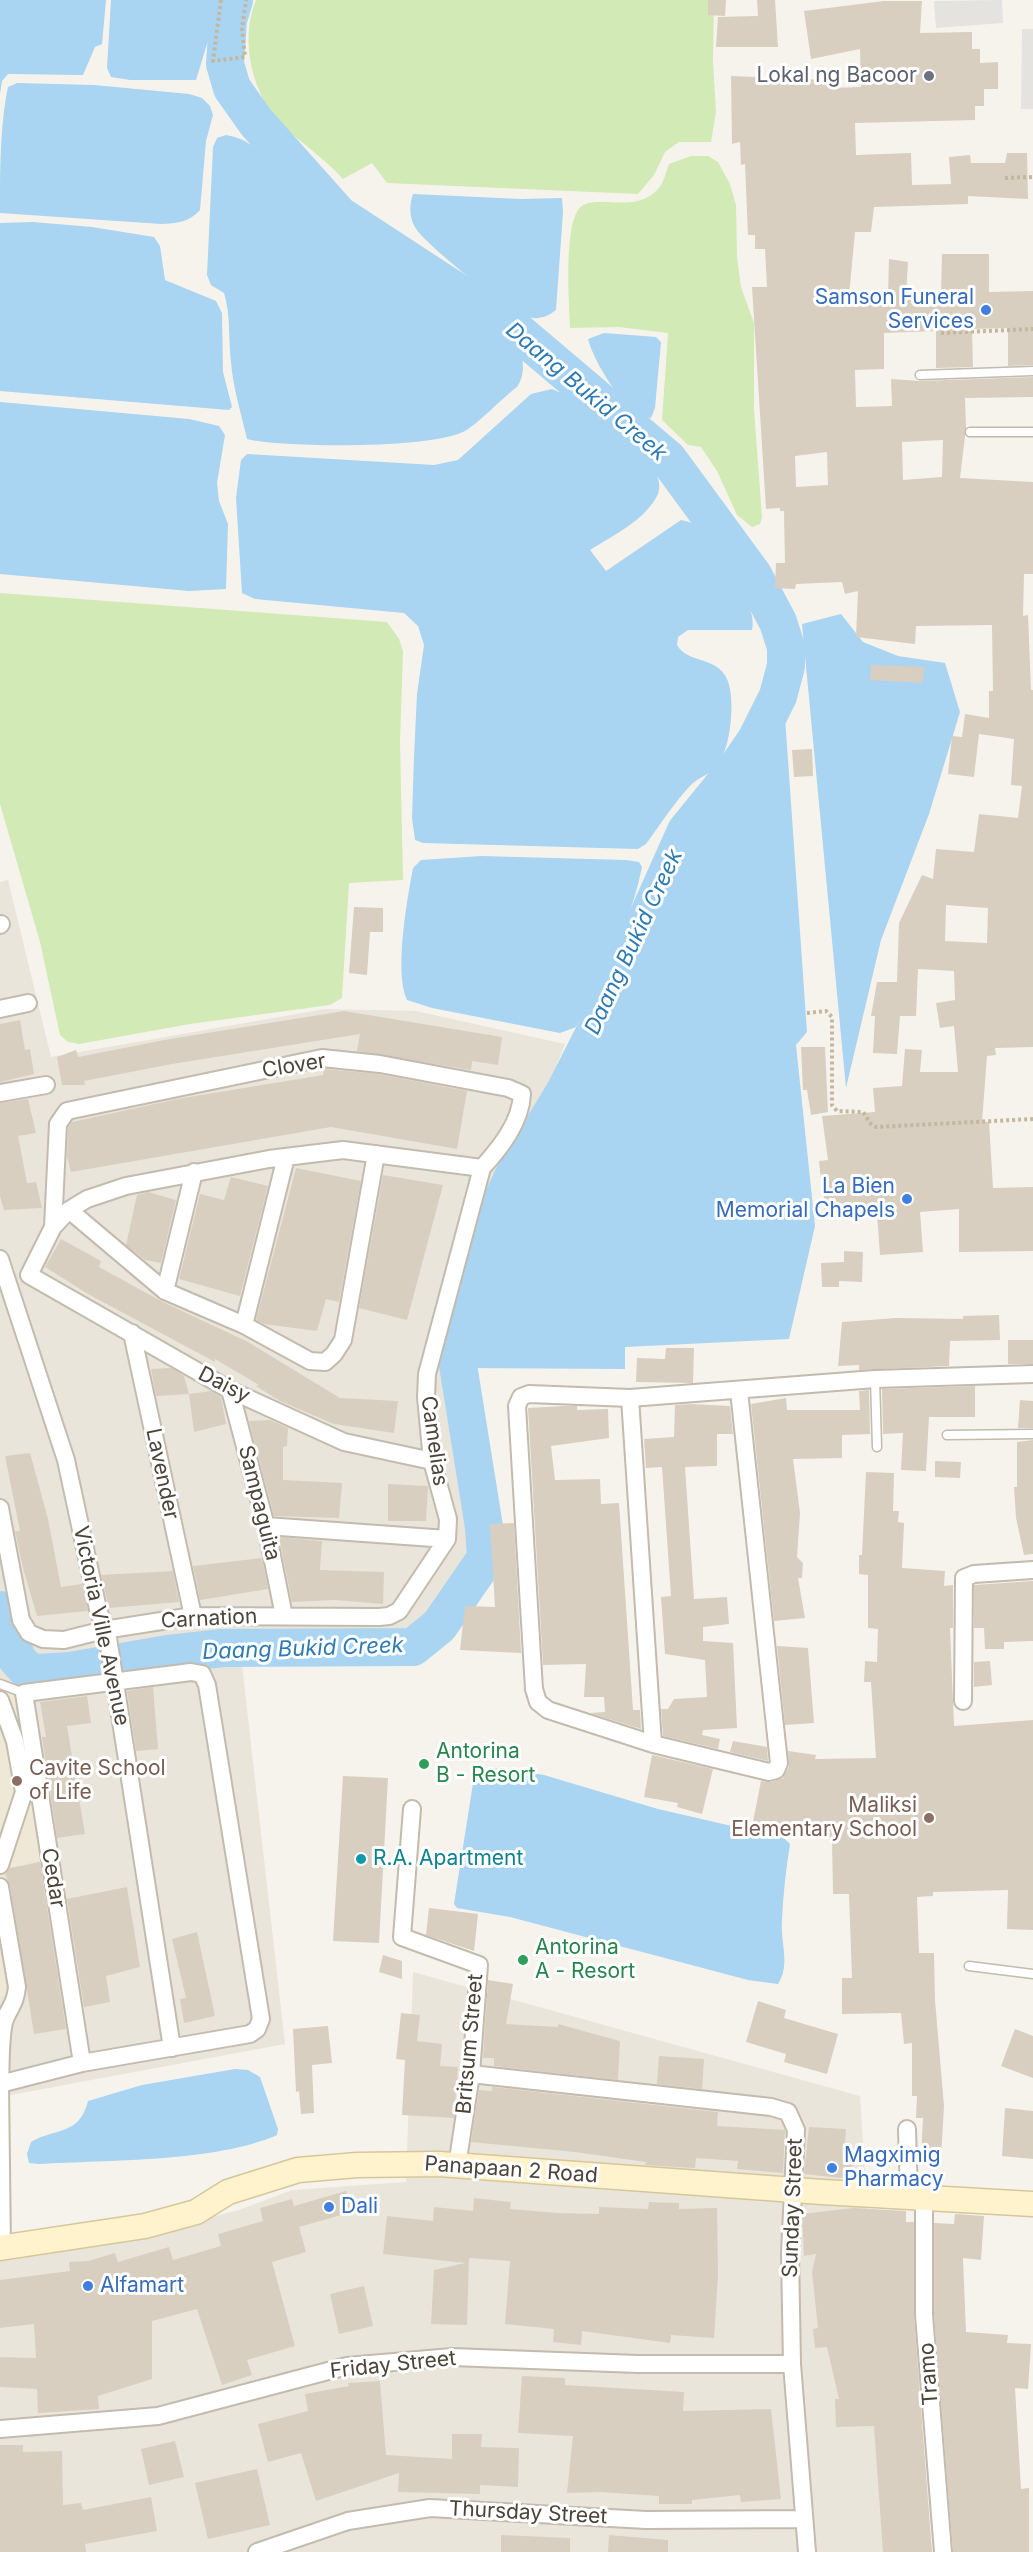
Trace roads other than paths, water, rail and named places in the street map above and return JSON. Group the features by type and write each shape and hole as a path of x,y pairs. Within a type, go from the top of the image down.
{"street":[{"path":"0,1009 28,1002"},
{"name":"Clover","path":"53,1227 58,1124 67,1111 322,1058 380,1064 508,1088 522,1094 521,1107 514,1125 482,1168"},
{"path":"0,1093 46,1085"},
{"path":"6,1284 29,1275 53,1227 69,1210 87,1199 126,1186 194,1172 343,1150 482,1168"},
{"path":"69,1210 165,1291 244,1325 310,1361 325,1362 334,1354 343,1340 376,1154"},
{"path":"244,1325 286,1157"},
{"name":"Camelias","path":"447,1539 448,1519 432,1461 426,1397 427,1374 482,1168"},
{"path":"165,1291 194,1172"},
{"name":"Victoria Ville Avenue","path":"0,1259 6,1284 66,1460 116,1677 172,2048"},
{"name":"Daisy","path":"29,1275 230,1390 344,1442 432,1461"},
{"name":"Lavender","path":"132,1333 193,1616"},
{"path":"739,1391 779,1763 776,1770 769,1772 653,1744 548,1710 538,1702 534,1689 517,1406 521,1397 529,1394 630,1398 875,1379 1033,1374"},
{"name":"Sampaguita","path":"230,1390 266,1526 284,1616"},
{"path":"630,1398 653,1744"},
{"name":"Carnation","path":"0,1508 21,1620 29,1633 43,1640 64,1640 106,1634 193,1616 389,1616 399,1611 447,1539"},
{"path":"266,1526 447,1539"},
{"path":"963,1701 964,1578 974,1574 1033,1570"},
{"path":"0,2084 82,2063 250,2034 257,2029 261,2019 207,1685 202,1674 191,1672 116,1677 24,1693"},
{"name":"Cedar","path":"24,1693 82,2063"},
{"path":"0,1700 15,1741 24,1792 0,1865"},
{"name":"Britsum Street","path":"412,1809 402,1937 479,1965 471,2074 457,2166"},
{"path":"0,1887 17,1987 15,2003 4,2019 2,2031 1,2248"},
{"name":"Sunday Street","path":"471,2074 771,2107 788,2112 796,2130 790,2253 792,2364 807,2552"},
{"name":"Tramo","path":"907,2129 917,2196 943,2552"},
{"name":"Panapaan 2 Road","path":"1,2248 146,2226 196,2212 228,2192 298,2170 357,2164 457,2166 1033,2204"},
{"name":"Friday Street","path":"0,2429 158,2416 347,2366 452,2357 638,2364 792,2364"},
{"name":"Thursday Street","path":"257,2552 348,2521 430,2508 646,2520 804,2519"}],"lane":[{"path":"920,375 1033,371"},
{"path":"970,432 1033,432"},
{"path":"875,1379 877,1447"},
{"path":"947,1435 1033,1434"},
{"path":"0,1684 24,1693"},
{"path":"969,1966 1033,1974"}],"water":[{"path":"0,0 106,0 102,44 95,47 83,75 8,74 2,81 0,94"},
{"path":"111,0 216,0 211,31 196,80 130,80 111,77 107,68"},
{"path":"17,83 94,85 189,94 202,98 210,106 213,115 206,141 200,210 187,220 161,224 0,213 1,149 5,101 8,87"},
{"path":"226,135 250,144 297,195 350,237 520,346 523,372 517,387 471,427 448,437 392,444 358,445 292,444 247,439 232,372 224,293 211,285 207,275 213,147 217,138"},
{"path":"413,194 521,199 562,198 556,310 542,317 526,317 503,304 469,278 436,250 417,230 410,212"},
{"path":"33,222 92,227 154,237 160,246 165,280 216,301 222,313 223,372 232,407 229,410 0,391 0,223"},
{"path":"604,333 656,337 661,342 655,408 651,418 641,415 621,398 597,361 588,339"},
{"path":"552,389 586,405 621,431 646,457 655,470 659,483 658,494 645,512 628,526 590,550 606,571 681,520 693,524 713,544 742,590 753,619 752,630 688,630 678,637 677,645 688,655 717,667 727,679 731,699 731,724 725,749 716,767 690,786 646,844 638,849 423,843 415,840 412,818 417,694 424,645 418,626 404,613 255,599 242,593 236,498 241,460 247,454 434,465 458,460 531,394"},
{"path":"0,402 189,419 219,426 225,435 217,483 219,501 228,524 226,589 189,591 0,574"},
{"path":"841,614 863,642 898,656 945,663 960,712 929,814 881,940 846,1088 802,624"},
{"path":"781,660 807,1032 796,1045 815,1226 789,1339 625,1347 625,1369 461,1368 517,1178 592,1069"},
{"path":"481,856 626,860 639,862 642,867 631,908 615,949 576,1027 560,1033 432,1008 407,1000 403,988 402,954 405,916 413,868 421,860"},
{"path":"502,1768 544,1775 658,1809 784,1838 790,1844 782,1920 784,1969 778,1984 748,1980 510,1917 457,1908 454,1904 474,1777 486,1769"},
{"path":"235,2069 248,2070 260,2077 278,2129 277,2135 252,2144 193,2155 128,2160 29,2163 27,2154 31,2142 73,2125 84,2112 88,2101 142,2085"}],"waterway":[{"name":"Daang Bukid Creek","path":"0,1610 17,1659 27,1670 38,1673 70,1671 168,1654 223,1648 413,1647 439,1626 486,1558 484,1527 458,1365 459,1353 498,1209 514,1175 564,1093 607,1008 686,831 734,772 756,740 778,696 786,666 786,647 778,622 753,575 668,459 518,332 339,215 256,122 232,88 225,64 228,20 234,0"}],"place":[{"name":"Lokal ng Bacoor","path":"929,76"},
{"name":"Samson Funeral Services","path":"986,310"},
{"name":"La Bien Memorial Chapels","path":"907,1199"},
{"name":"Antorina B - Resort","path":"424,1764"},
{"name":"Cavite School of Life","path":"17,1781"},
{"name":"Maliksi Elementary School","path":"929,1818"},
{"name":"R.A. Apartment","path":"361,1859"},
{"name":"Antorina A - Resort","path":"523,1960"},
{"name":"Magximig Pharmacy","path":"832,2168"},
{"name":"Dali","path":"329,2207"},
{"name":"Alfamart","path":"88,2286"}]}
